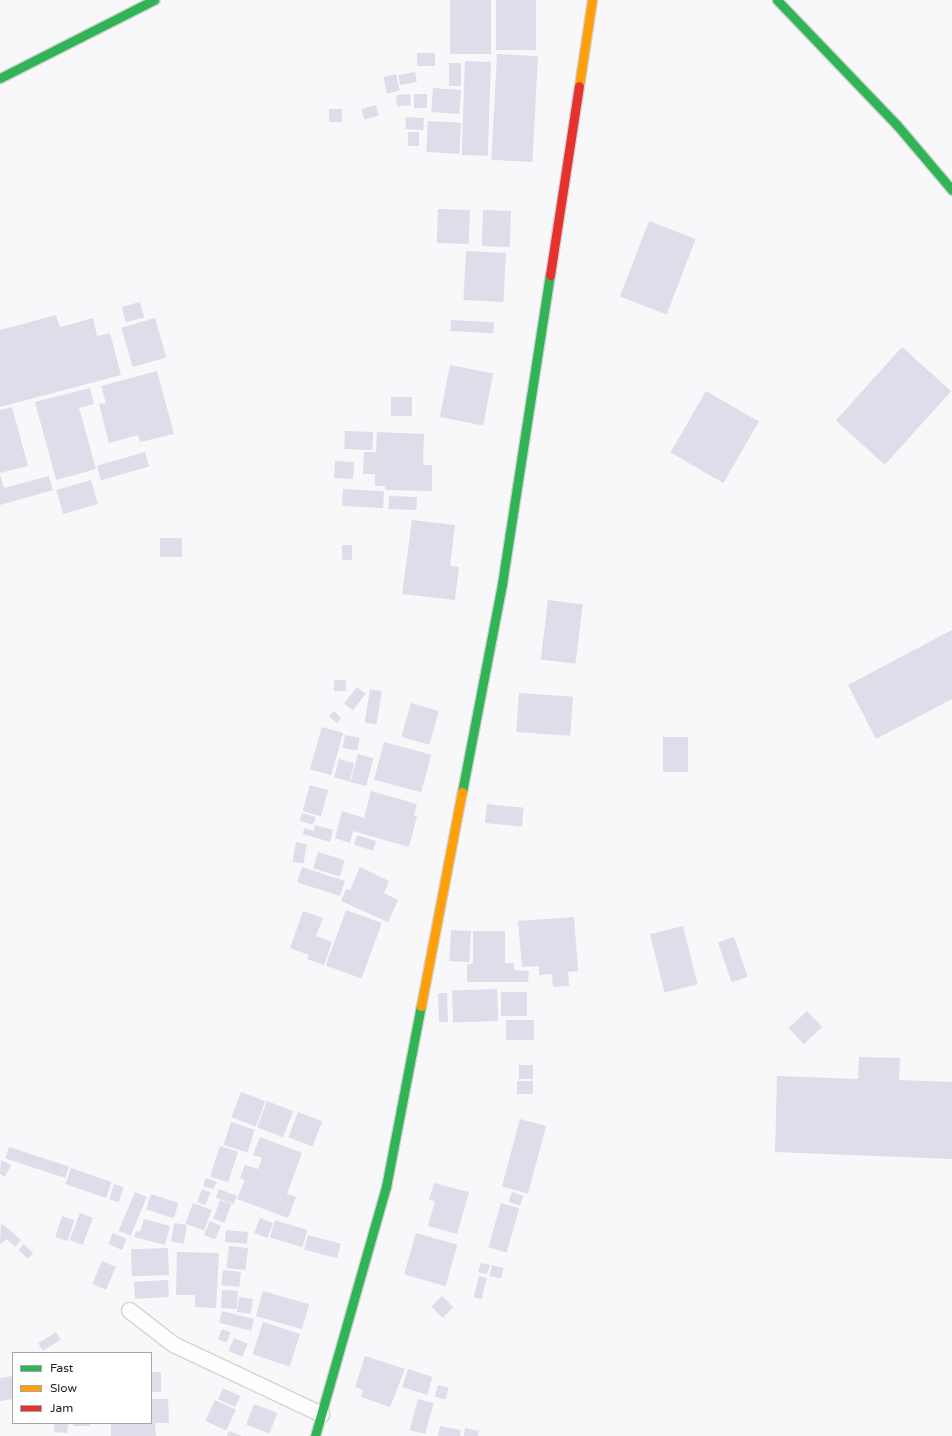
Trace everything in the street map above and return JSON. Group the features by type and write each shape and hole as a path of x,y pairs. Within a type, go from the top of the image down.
{"street":[{"path":"0,78 154,0"},
{"path":"314,1436 386,1187 418,1026 502,584 592,0"},
{"path":"777,0 897,125 952,190"}],"lane":[{"path":"129,1310 173,1344 321,1414"}],"building":[{"path":"450,0 491,0 491,54 450,54"},
{"path":"496,0 536,0 536,50 496,50"},
{"path":"417,53 435,53 435,66 417,66"},
{"path":"497,54 538,56 532,162 491,160"},
{"path":"465,61 491,62 488,156 462,155"},
{"path":"449,63 461,63 461,86 449,86"},
{"path":"415,72 417,82 400,85 398,75"},
{"path":"396,74 400,91 387,93 383,77"},
{"path":"433,88 461,90 459,114 431,112"},
{"path":"410,94 411,105 397,106 396,95"},
{"path":"414,94 427,94 427,108 414,108"},
{"path":"376,105 379,116 364,120 362,109"},
{"path":"329,109 342,109 342,122 329,122"},
{"path":"406,117 424,118 423,130 405,129"},
{"path":"428,121 461,123 459,154 426,152"},
{"path":"408,132 419,132 419,146 408,146"},
{"path":"438,209 470,210 469,244 437,243"},
{"path":"483,210 511,211 510,247 482,246"},
{"path":"649,221 696,239 667,315 620,297"},
{"path":"466,251 506,253 503,302 463,300"},
{"path":"140,302 144,317 126,322 122,307"},
{"path":"56,315 60,327 93,318 97,336 110,333 121,375 0,407 0,330"},
{"path":"155,318 166,357 133,367 121,328"},
{"path":"451,320 494,322 493,333 450,331"},
{"path":"902,347 951,391 885,465 836,421"},
{"path":"450,365 493,373 483,425 440,417"},
{"path":"157,371 174,434 140,442 138,435 109,443 99,404 106,403 101,386"},
{"path":"90,388 94,404 79,408 96,469 56,480 35,402"},
{"path":"706,391 759,422 723,483 670,452"},
{"path":"391,397 412,397 412,416 391,416"},
{"path":"12,407 28,466 0,473 0,410"},
{"path":"345,431 373,432 372,450 344,449"},
{"path":"377,432 424,434 423,465 432,465 432,491 385,490 385,486 375,486 375,474 363,474 364,452 376,452"},
{"path":"145,452 149,466 101,480 97,466"},
{"path":"335,461 354,462 353,479 334,478"},
{"path":"0,475 4,488 49,476 53,490 0,505"},
{"path":"91,480 98,504 63,514 56,490"},
{"path":"343,489 384,491 383,508 342,506"},
{"path":"389,496 417,497 417,510 389,509"},
{"path":"412,520 455,525 450,566 459,567 455,600 402,594"},
{"path":"160,538 182,538 182,557 160,557"},
{"path":"342,545 352,545 352,560 342,560"},
{"path":"548,600 583,604 575,664 541,660"},
{"path":"952,630 952,699 876,739 848,685"},
{"path":"334,680 346,680 346,691 334,691"},
{"path":"357,687 366,694 353,710 344,704"},
{"path":"370,689 382,691 377,724 365,723"},
{"path":"519,693 573,697 570,736 516,732"},
{"path":"411,703 439,711 429,745 401,737"},
{"path":"334,711 341,718 337,723 329,716"},
{"path":"322,727 343,733 331,775 310,769"},
{"path":"345,735 360,738 357,751 343,748"},
{"path":"663,737 688,737 688,772 663,772"},
{"path":"384,742 431,755 421,792 374,780"},
{"path":"358,754 373,758 366,786 350,782"},
{"path":"339,759 354,763 350,781 334,777"},
{"path":"310,785 328,790 321,816 303,811"},
{"path":"371,791 417,804 414,816 417,816 409,847 353,831 350,843 335,838 342,811 364,818"},
{"path":"487,804 524,808 522,827 485,823"},
{"path":"302,813 315,817 313,825 300,821"},
{"path":"315,825 333,830 330,842 303,834 304,828 314,831"},
{"path":"357,835 376,841 373,851 354,845"},
{"path":"296,842 307,844 303,864 293,862"},
{"path":"318,852 345,860 340,876 313,868"},
{"path":"302,867 345,881 340,896 297,882"},
{"path":"360,867 389,881 384,893 398,900 388,922 341,901 346,889 350,890"},
{"path":"346,910 382,923 362,978 326,965"},
{"path":"303,911 323,918 316,936 332,942 324,965 307,959 309,955 290,948"},
{"path":"574,917 578,971 568,972 569,986 553,987 552,974 539,975 539,966 522,967 518,921"},
{"path":"683,926 698,984 665,992 650,934"},
{"path":"451,930 471,931 469,962 449,961"},
{"path":"473,931 505,931 505,963 514,963 514,970 529,971 528,982 467,982 467,964 473,964"},
{"path":"734,937 748,977 732,982 718,943"},
{"path":"497,989 498,1021 453,1023 452,991"},
{"path":"501,992 527,992 527,1016 501,1016"},
{"path":"438,993 447,993 448,1022 439,1022"},
{"path":"807,1011 822,1027 804,1044 789,1028"},
{"path":"506,1020 534,1020 534,1040 506,1040"},
{"path":"859,1057 900,1058 899,1080 952,1082 952,1159 775,1152 777,1076 858,1079"},
{"path":"519,1065 533,1065 533,1079 519,1079"},
{"path":"517,1081 533,1081 533,1094 517,1094"},
{"path":"241,1092 265,1101 256,1127 231,1117"},
{"path":"267,1101 293,1111 283,1137 257,1127"},
{"path":"298,1112 322,1121 313,1147 288,1137"},
{"path":"520,1119 546,1126 528,1194 502,1187"},
{"path":"231,1122 255,1130 247,1153 224,1145"},
{"path":"260,1137 302,1153 287,1194 296,1197 288,1218 237,1199 245,1180 240,1178 245,1165 258,1169 262,1158 253,1155"},
{"path":"220,1146 238,1152 228,1182 210,1176"},
{"path":"9,1147 69,1166 65,1178 5,1158"},
{"path":"1,1160 11,1165 5,1177 0,1174"},
{"path":"71,1168 112,1182 106,1198 65,1184"},
{"path":"206,1178 217,1182 213,1189 203,1186"},
{"path":"434,1183 469,1192 457,1234 428,1226 435,1201 429,1200"},
{"path":"114,1184 124,1187 119,1202 109,1199"},
{"path":"202,1189 210,1192 205,1205 197,1202"},
{"path":"219,1189 237,1196 234,1204 216,1197"},
{"path":"135,1192 147,1197 131,1236 119,1231"},
{"path":"512,1192 523,1196 520,1206 509,1201"},
{"path":"151,1194 179,1203 174,1218 146,1209"},
{"path":"220,1200 231,1204 224,1223 213,1219"},
{"path":"193,1203 212,1210 204,1231 185,1224"},
{"path":"501,1203 519,1208 507,1252 488,1247"},
{"path":"80,1213 93,1218 83,1245 70,1240"},
{"path":"62,1216 74,1220 68,1241 55,1237"},
{"path":"260,1218 273,1223 267,1238 254,1233"},
{"path":"144,1219 170,1226 165,1245 134,1237 136,1231 140,1232"},
{"path":"275,1220 308,1230 302,1247 270,1237"},
{"path":"210,1221 221,1226 215,1240 204,1235"},
{"path":"1,1223 21,1240 15,1247 7,1239 0,1244"},
{"path":"174,1223 187,1225 184,1244 171,1242"},
{"path":"226,1230 248,1232 247,1244 225,1242"},
{"path":"113,1233 127,1239 122,1250 108,1244"},
{"path":"416,1233 457,1245 445,1286 404,1274"},
{"path":"308,1235 341,1244 337,1258 304,1249"},
{"path":"24,1244 33,1253 28,1259 18,1250"},
{"path":"229,1246 248,1248 246,1270 227,1268"},
{"path":"168,1248 169,1275 132,1276 131,1249"},
{"path":"177,1252 219,1253 216,1308 195,1307 195,1295 176,1295"},
{"path":"102,1261 116,1267 106,1290 92,1284"},
{"path":"481,1263 490,1265 487,1274 478,1272"},
{"path":"492,1265 504,1268 501,1279 489,1276"},
{"path":"223,1270 241,1272 239,1287 221,1285"},
{"path":"479,1276 487,1278 481,1299 474,1297"},
{"path":"168,1280 169,1297 135,1299 134,1282"},
{"path":"222,1290 238,1291 237,1309 221,1308"},
{"path":"263,1291 309,1304 302,1329 256,1316"},
{"path":"442,1296 453,1307 443,1318 431,1307"},
{"path":"239,1297 253,1299 251,1314 237,1312"},
{"path":"222,1311 254,1319 251,1331 219,1323"},
{"path":"263,1322 300,1334 290,1366 252,1354"},
{"path":"222,1329 230,1332 226,1342 218,1339"},
{"path":"56,1332 61,1340 43,1351 38,1343"},
{"path":"234,1338 248,1344 242,1357 229,1351"},
{"path":"365,1356 405,1369 390,1407 361,1397 363,1390 355,1387"},
{"path":"408,1369 433,1377 427,1395 402,1387"},
{"path":"152,1372 161,1372 161,1392 152,1392"},
{"path":"12,1376 12,1399 0,1401 0,1378"},
{"path":"438,1385 449,1388 446,1399 435,1397"},
{"path":"223,1388 240,1396 235,1407 218,1399"},
{"path":"152,1399 168,1399 169,1423 155,1423 156,1436 111,1436 111,1424 152,1424"},
{"path":"418,1399 433,1403 425,1434 410,1430"},
{"path":"215,1400 236,1410 226,1431 205,1421"},
{"path":"254,1404 277,1413 269,1433 246,1425"},
{"path":"54,1424 68,1424 67,1433 54,1432"},
{"path":"73,1424 90,1424 90,1426 73,1426"},
{"path":"440,1426 461,1430 460,1436 438,1436"},
{"path":"465,1428 479,1431 478,1436 464,1436"},
{"path":"229,1431 242,1436 227,1436"}],"traffic: fast":[{"path":"0,78 154,0"},
{"path":"777,0 897,125 952,190"},
{"path":"462,792 502,584 550,275"},
{"path":"315,1436 386,1187 421,1006"}],"traffic: slow":[{"path":"579,86 592,0"},
{"path":"421,1006 462,792"}],"traffic: jam":[{"path":"550,275 579,86"}]}
